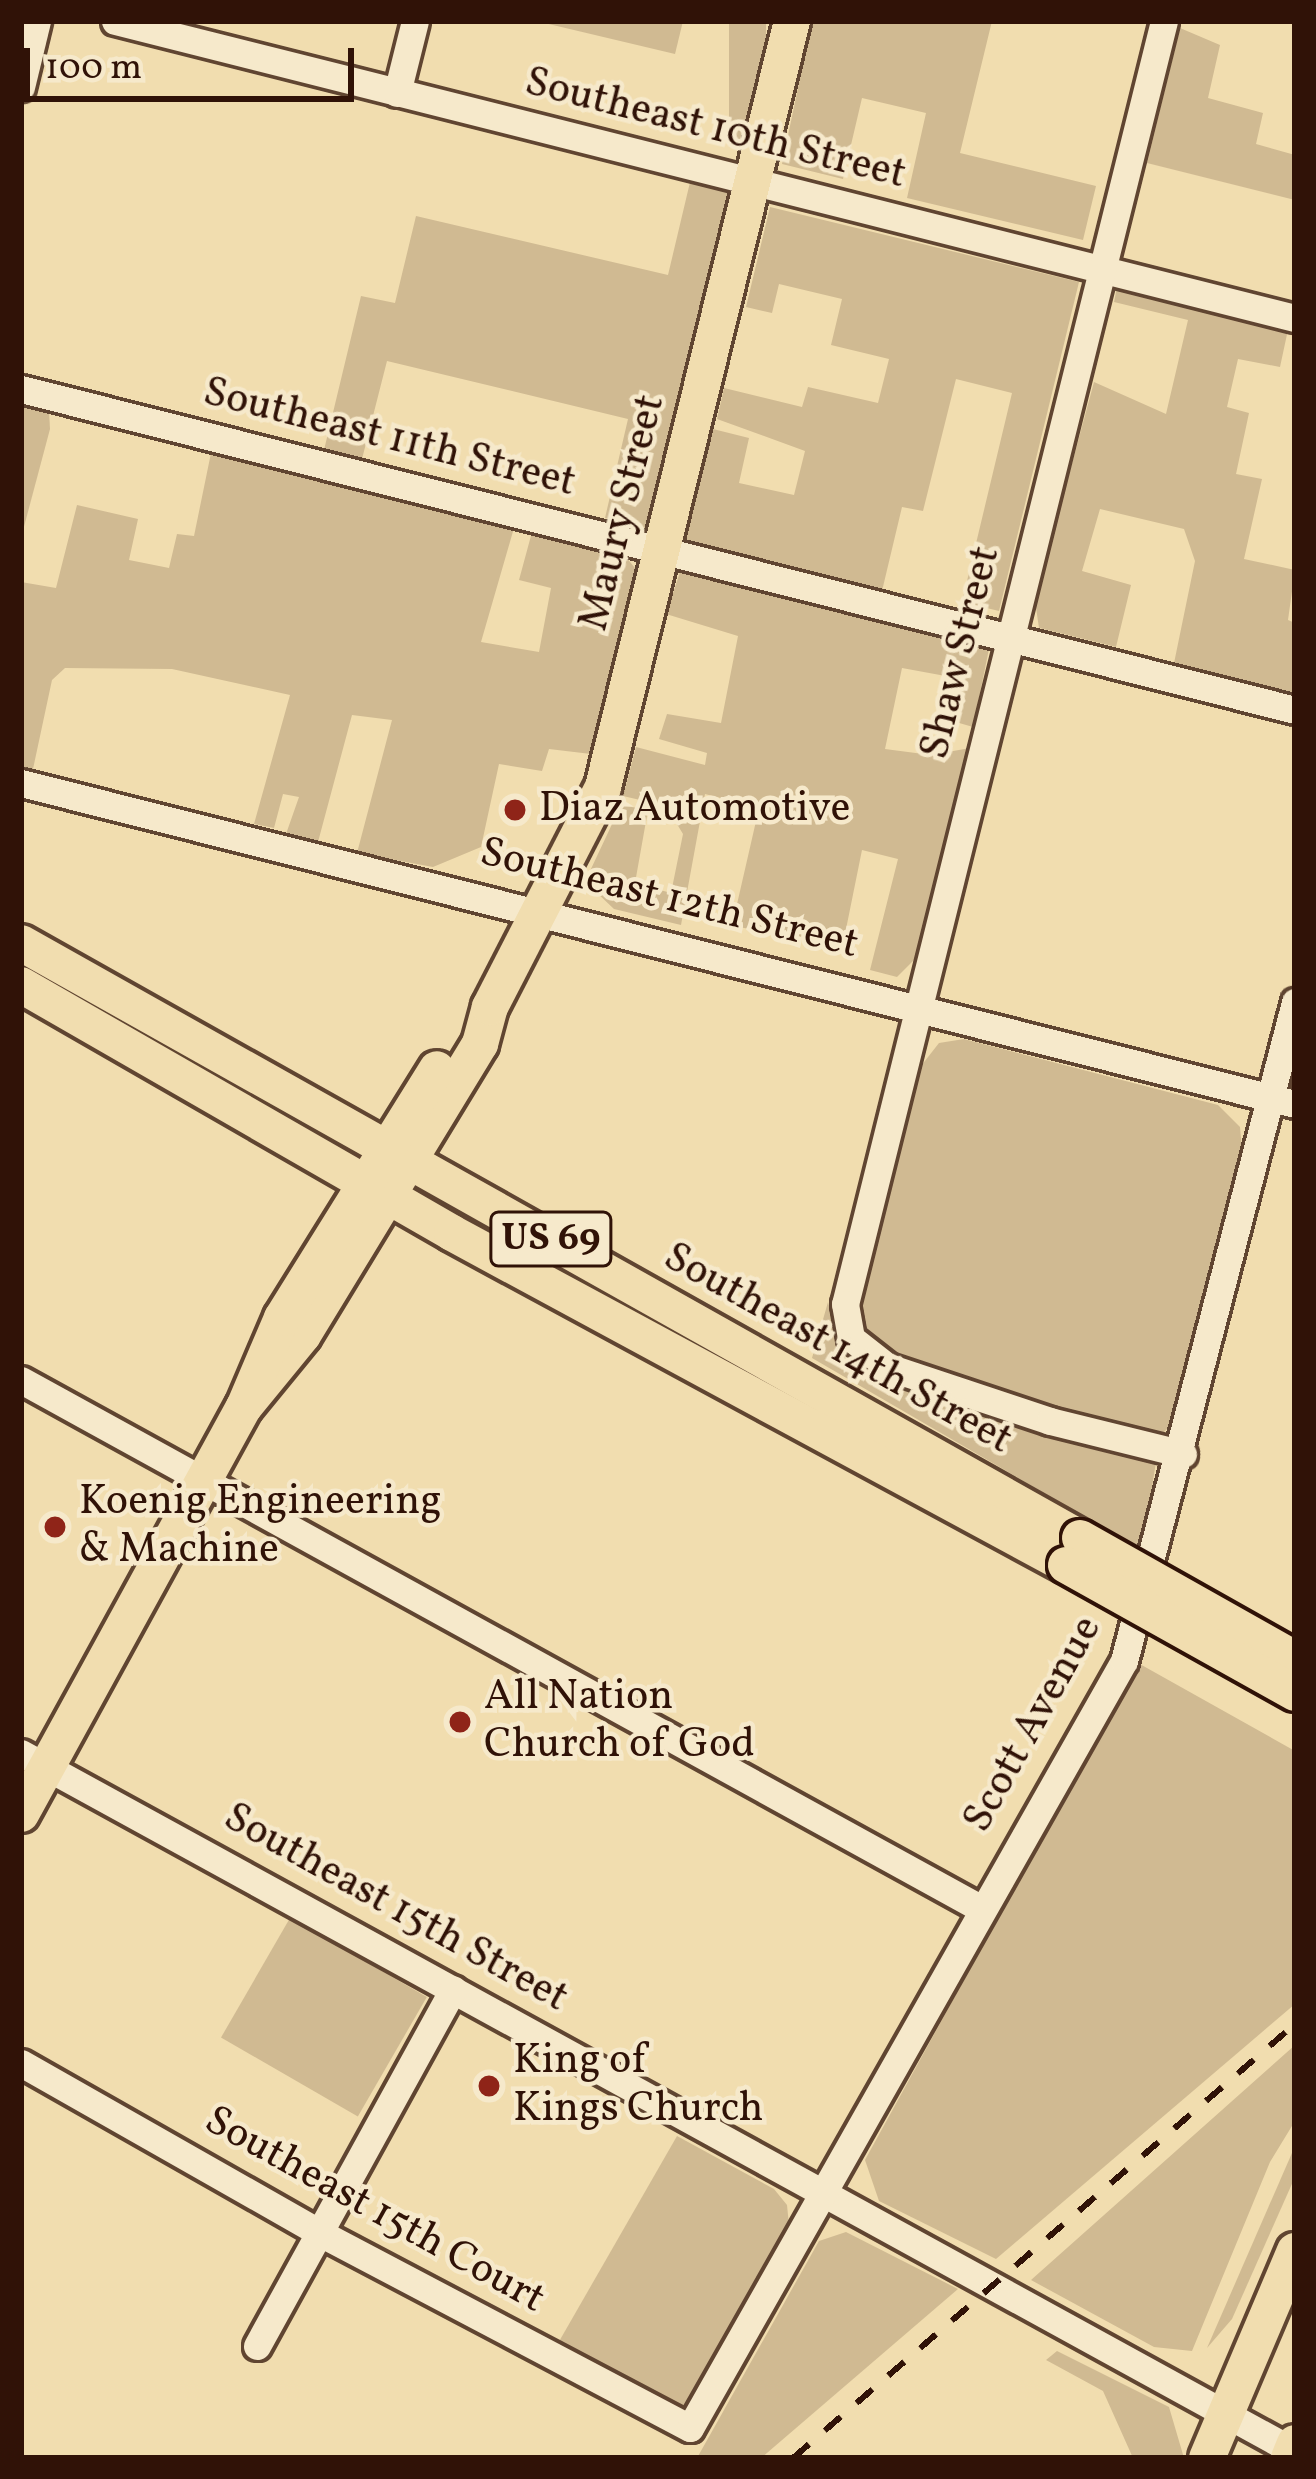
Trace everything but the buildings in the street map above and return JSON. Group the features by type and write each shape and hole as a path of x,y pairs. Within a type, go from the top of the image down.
{"main road":[{"name":"Maury Street","path":"21,1814 34,1760 244,1407 281,1318 375,1190 454,1044 490,1007 603,787 792,21"},
{"name":"Southeast 14th Street","path":"21,943 398,1152 1073,1551 1295,1693"},
{"name":"Southeast 14th Street","path":"21,985 375,1190 1073,1551 1295,1659"},
{"path":"1207,2458 1295,2251"}],"street":[{"path":"21,87 37,21"},
{"name":"Southeast 10th Street","path":"115,21 1295,318"},
{"path":"397,93 415,21"},
{"name":"Shaw Street","path":"1164,21 845,1304 851,1338 887,1367 1049,1421 1183,1454"},
{"name":"Southeast 11th Street","path":"21,389 1295,710"},
{"name":"Southeast 12th Street","path":"21,783 540,910 1283,1101"},
{"name":"Scott Avenue","path":"690,2428 980,1908 1124,1661 1283,1101 1295,1002"},
{"path":"21,1380 980,1908"},
{"name":"Southeast 15th Street","path":"34,1760 1293,2451"},
{"path":"256,2346 453,1990"},
{"name":"Southeast 15th Court","path":"21,2062 320,2233 690,2428"}],"shaded area":[{"path":"536,21 683,21 675,54"},
{"path":"729,21 766,21 766,139 729,139"},
{"path":"812,21 992,21 960,153 1096,186 1083,240 907,198 926,113 862,98 843,179 782,164"},
{"path":"1180,28 1220,45 1208,98 1263,113 1256,144 1295,155 1295,200 1147,163"},
{"path":"691,178 723,186 729,196 649,529 605,518 628,419 387,361 362,459 324,450 361,296 395,303 416,216 668,275"},
{"path":"770,207 1079,282 999,611 962,602 1012,393 956,379 923,511 902,507 882,591 681,544 709,428 749,438 739,483 794,495 805,451 717,419 724,388 802,407 808,387 878,403 889,359 831,345 842,299 779,284 772,313 746,307"},
{"path":"1117,287 1289,325 1280,367 1238,359 1227,407 1249,413 1236,474 1262,479 1244,559 1295,570 1288,620 1295,623 1295,693 1173,668 1195,561 1184,529 1100,509 1082,571 1131,585 1116,647 1039,628 1035,601 1094,382 1166,414 1188,320 1114,302"},
{"path":"22,403 49,411 50,429 21,538"},
{"path":"211,453 514,528 481,642 539,652 551,588 519,580 532,532 626,557 639,573 591,754 549,749 542,771 499,764 481,847 433,867 357,853 392,720 352,715 318,842 286,834 299,797 283,794 274,828 254,824 290,695 172,669 65,668 52,680 33,769 21,767 21,582 56,588 77,505 138,519 129,560 169,568 177,534 194,536"},
{"path":"680,572 989,649 973,727 942,718 951,677 902,668 885,749 931,755 970,748 916,958 897,977 870,970 898,859 862,850 843,944 732,926 759,808 705,794 681,925 614,909 595,891 590,871 621,805 648,810 635,883 671,893 683,834 666,806 623,796 636,747 705,765 707,753 659,739 667,714 721,723 738,636 666,614"},
{"path":"964,1039 1218,1105 1240,1127 1242,1151 1173,1423 1163,1433 1038,1409 883,1357 862,1338 855,1309 921,1066 939,1043"},
{"path":"828,1302 839,1345 874,1370 1156,1462 1142,1550 812,1358"},
{"path":"1138,1663 1295,1751 1295,2004 996,2259 879,2201 865,2160"},
{"path":"290,1918 427,1997 358,2117 221,2038"},
{"path":"1295,2045 1295,2121 1270,2162 1192,2351 1154,2347 1031,2280"},
{"path":"677,2136 774,2189 787,2205 789,2225 684,2408 557,2345"},
{"path":"1295,2146 1295,2177 1232,2319 1207,2348"},
{"path":"846,2232 958,2289 761,2458 697,2458 819,2241"},
{"path":"1057,2351 1169,2407 1184,2458 1133,2458 1103,2391 1046,2360"}],"railway":[{"path":"793,2458 1295,2024"}],"place":[{"name":"Diaz Automotive","path":"515,810"},
{"name":"Koenig Engineering & Machine","path":"55,1527"},
{"name":"All Nation Church of God","path":"460,1722"},
{"name":"King of Kings Church","path":"489,2086"}]}
